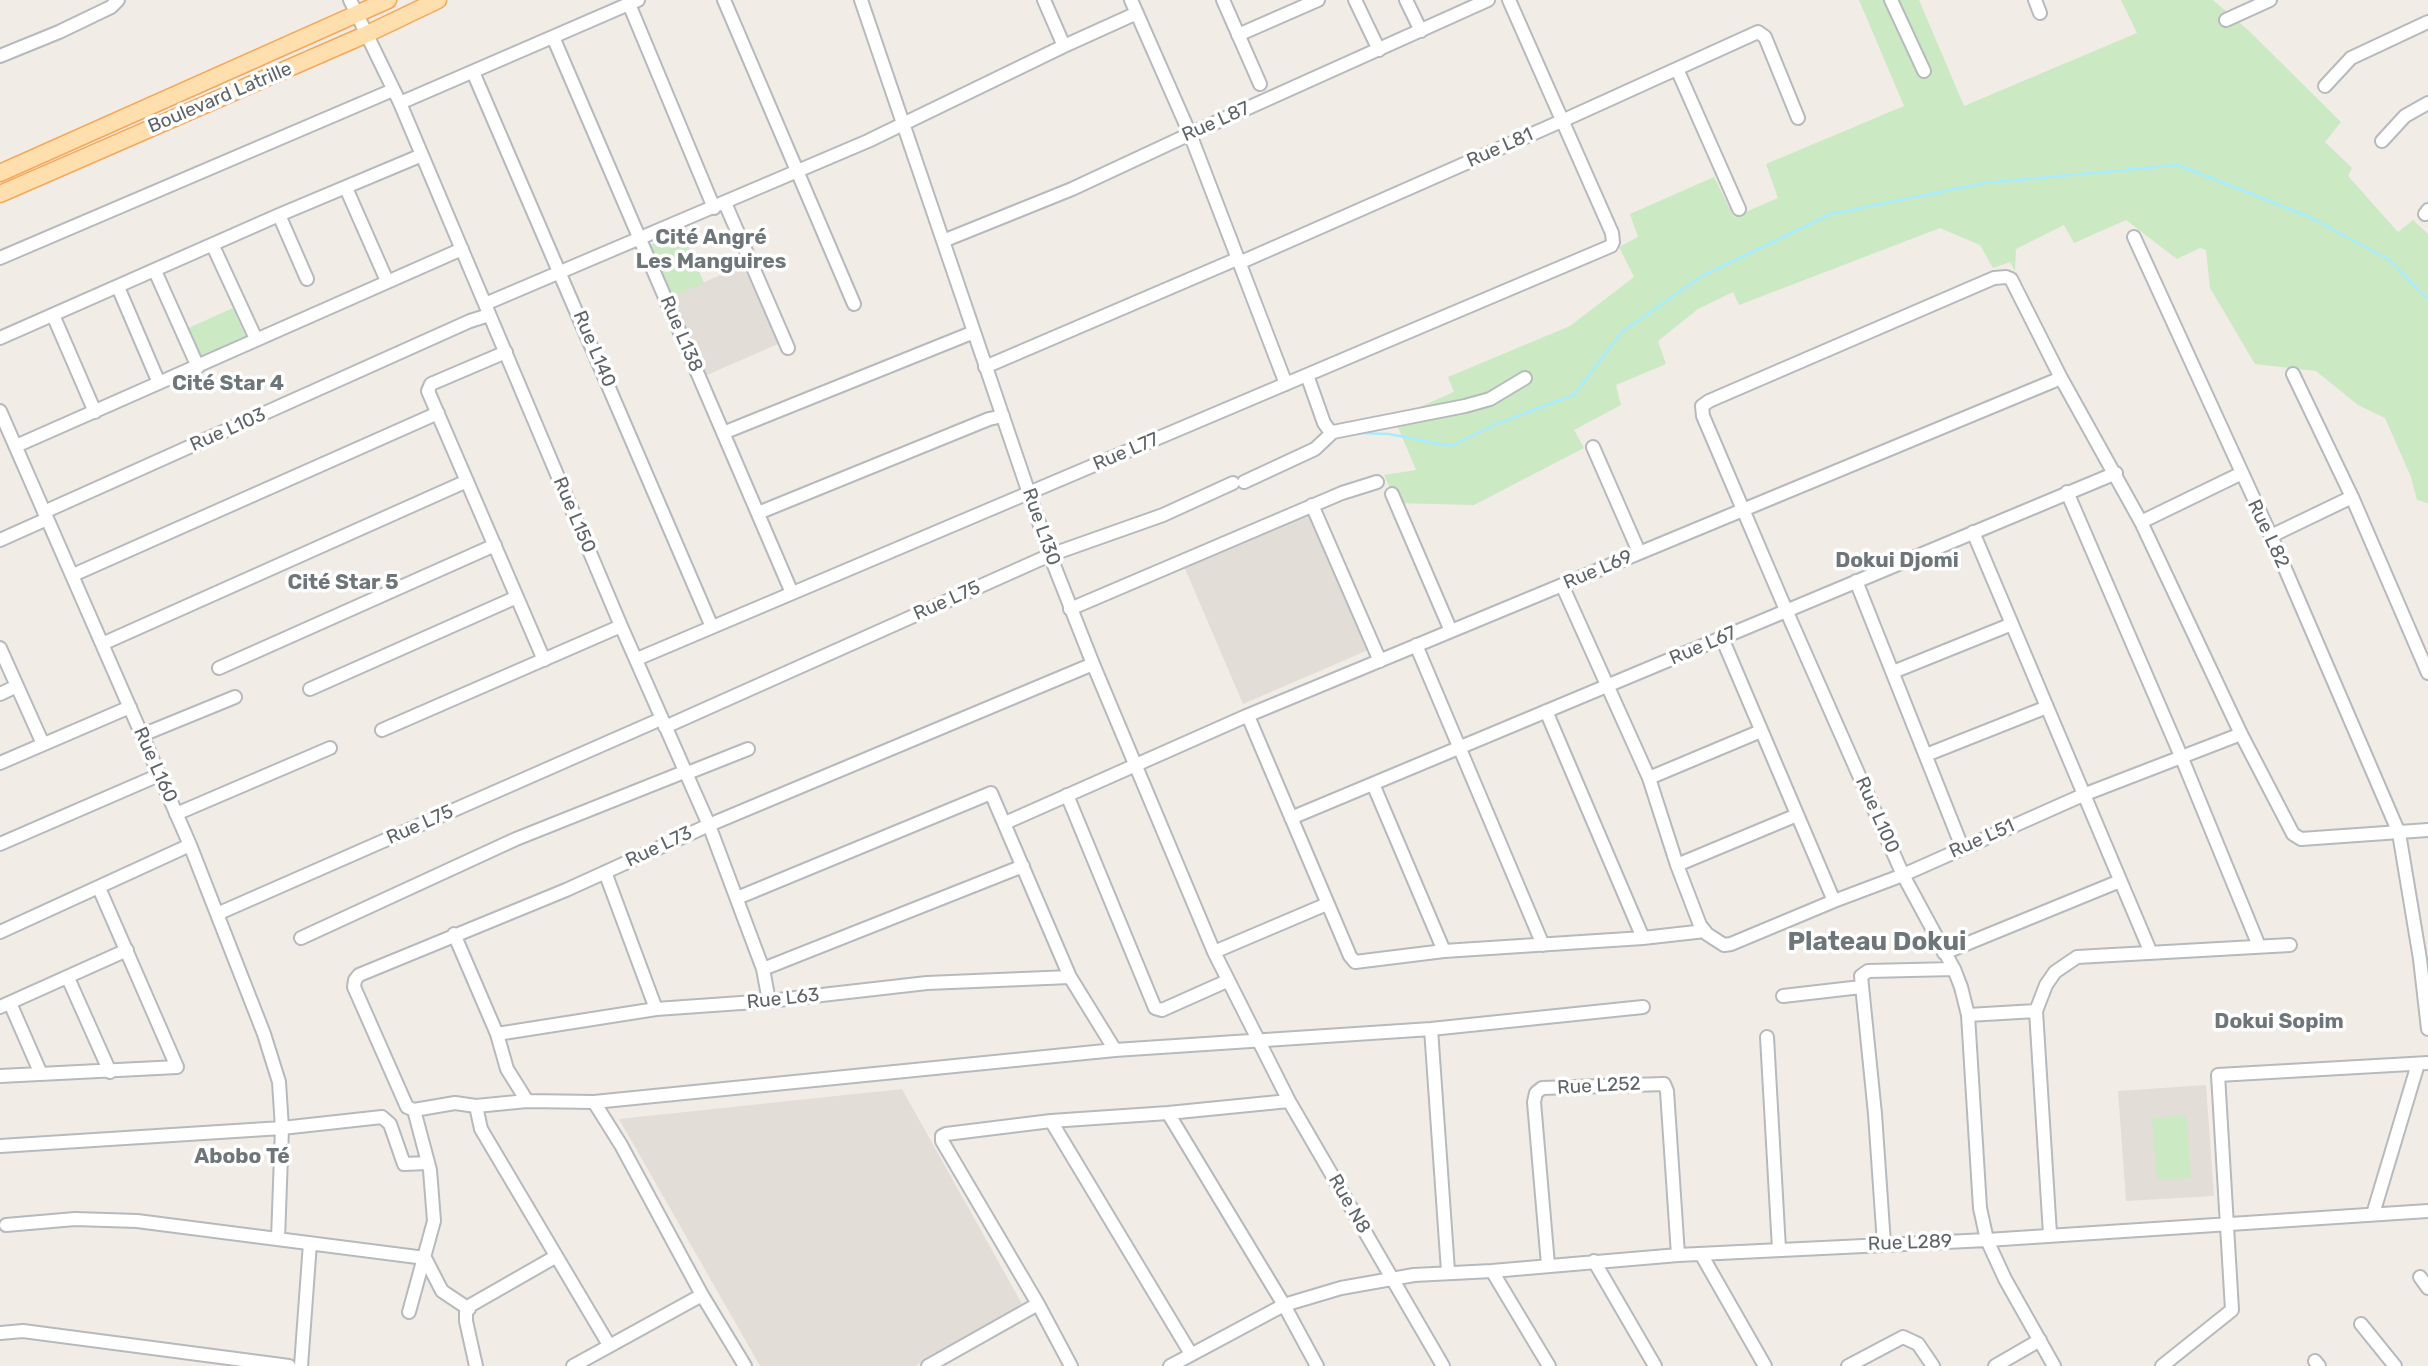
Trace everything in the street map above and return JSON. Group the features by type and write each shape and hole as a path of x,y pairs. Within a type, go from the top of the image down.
{"main road":[{"name":"Boulevard Latrille","path":"0,173 353,7 388,0"},
{"name":"Boulevard Latrille","path":"0,194 367,34 438,0"}],"street":[{"path":"0,56 59,32 111,7 118,0"},
{"path":"724,0 854,304"},
{"name":"Rue L130","path":"861,0 1070,609 1214,952 1256,1040"},
{"path":"1044,0 1064,46"},
{"path":"1131,0 1190,134 1286,384"},
{"path":"1223,0 1260,84"},
{"path":"1238,35 1318,0"},
{"path":"1355,0 1378,50"},
{"path":"1406,0 1422,31"},
{"name":"Rue L87","path":"943,241 1072,189 1488,0"},
{"path":"1509,0 1564,120"},
{"path":"1891,0 1924,71"},
{"path":"2226,20 2270,0"},
{"path":"400,103 633,2 720,205 788,348"},
{"name":"Rue L150","path":"353,7 400,103 621,626 709,825 763,969 769,1001"},
{"name":"Rue L103","path":"0,540 46,515 470,321 487,309 560,272 868,141 1137,13"},
{"path":"2325,86 2351,58 2428,22"},
{"name":"Rue L81","path":"985,367 1564,120 1754,33 1760,32 1765,37 1798,118"},
{"name":"Rue L138","path":"553,37 792,593"},
{"path":"1677,69 1738,209"},
{"name":"Rue L140","path":"473,72 712,627"},
{"path":"0,258 393,90"},
{"path":"2382,141 2405,116 2428,103"},
{"name":"Rue L77","path":"637,659 1607,249 1614,242 1612,233 1564,120"},
{"path":"0,338 422,155"},
{"path":"346,188 387,281"},
{"path":"279,215 307,279"},
{"name":"Rue L82","path":"2134,237 2240,474 2271,536 2399,833 2425,983 2428,1029"},
{"path":"213,246 256,339"},
{"path":"9,440 34,438 462,248"},
{"path":"155,271 198,367"},
{"name":"Rue L100","path":"2054,1366 1986,1240 1980,1208 1968,1014 1954,969 1903,875 1742,508 1703,416 1702,406 1994,278 2006,277 2014,284 2061,378"},
{"path":"118,287 159,383"},
{"path":"52,315 95,412"},
{"path":"723,433 974,332"},
{"path":"506,352 431,384 428,391 544,660"},
{"path":"2293,374 2352,497 2428,673"},
{"path":"1307,375 1324,423 1332,432 1465,406 1490,398 1525,378"},
{"path":"2061,378 2141,522 2241,734 2293,834 2301,839 2428,830"},
{"name":"Rue L69","path":"1005,823 1416,645 2061,378"},
{"name":"Rue L160","path":"0,411 9,440 73,575 190,845 264,1034 279,1082 282,1128 278,1239"},
{"path":"73,575 438,413"},
{"path":"758,513 989,419 1003,416"},
{"name":"Rue L75","path":"217,914 1050,555 1163,515 1238,483 1315,449 1332,432"},
{"path":"1593,447 1639,552"},
{"name":"Rue L67","path":"1290,818 2116,473"},
{"path":"2141,522 2240,474"},
{"path":"102,644 467,481"},
{"path":"1070,609 1312,505 1377,482"},
{"path":"2067,492 2181,756 2259,946"},
{"path":"1392,494 1451,631"},
{"path":"2271,536 2352,497"},
{"path":"1312,505 1380,661"},
{"path":"1973,532 2151,953"},
{"path":"219,668 495,545"},
{"path":"1856,581 1962,847"},
{"path":"1562,585 1649,778 1676,865 1700,925 1705,931"},
{"path":"310,689 517,597"},
{"path":"1893,672 2012,624"},
{"path":"382,730 621,626"},
{"path":"1722,638 1834,901"},
{"path":"1416,645 1543,945"},
{"path":"0,648 43,744"},
{"name":"Rue L73","path":"410,1108 354,987 359,975 1093,664"},
{"path":"0,694 17,687"},
{"path":"142,735 235,696"},
{"path":"0,763 130,707"},
{"path":"1926,755 2048,707"},
{"path":"1546,711 1643,938"},
{"path":"1248,716 1353,961 1444,951 1643,938 1705,931"},
{"path":"1649,778 1761,731"},
{"name":"Rue L51","path":"1705,931 1724,945 1731,944 1903,875 2083,795 2241,734"},
{"path":"176,814 330,748"},
{"path":"301,938 516,839 748,749"},
{"path":"0,844 159,775"},
{"path":"1373,784 1444,951"},
{"path":"737,898 987,793 993,795 1070,977 1115,1050"},
{"path":"1067,795 1155,1008 1163,1010 1227,981"},
{"path":"1676,865 1797,815"},
{"path":"0,932 190,845"},
{"path":"763,969 1023,866"},
{"path":"605,872 656,1009"},
{"path":"1944,953 2120,881"},
{"path":"0,1076 175,1068 178,1065 99,888"},
{"path":"1214,952 1327,904"},
{"path":"454,934 497,1034 507,1069 527,1101"},
{"path":"2050,1234 2036,1011 2046,985 2055,972 2077,957 2290,945"},
{"path":"41,1074 5,1005 127,950"},
{"path":"1884,1244 1861,974 1868,971 1954,969"},
{"name":"Rue L63","path":"497,1034 656,1009 769,1001 927,983 1070,977"},
{"path":"68,978 110,1072"},
{"path":"1783,996 1861,987"},
{"path":"409,1312 434,1221 434,1197 427,1163 410,1108 455,1103 476,1106 527,1101 594,1102 1115,1050 1431,1029 1643,1007"},
{"path":"1968,1014 2036,1011"},
{"path":"1431,1029 1448,1271"},
{"path":"1766,1037 1779,1249"},
{"name":"Rue N8","path":"1256,1040 1443,1366"},
{"path":"2162,1366 2232,1310 2218,1075 2423,1064 2373,1214"},
{"name":"Rue L252","path":"1548,1265 1534,1102 1536,1093 1542,1088 1664,1084 1667,1091 1678,1255"},
{"path":"1071,1366 1038,1304 942,1141 942,1136 1051,1121 1289,1101"},
{"path":"594,1102 745,1366"},
{"path":"476,1106 481,1129 609,1345"},
{"path":"1168,1113 1317,1366"},
{"path":"0,1146 282,1128 382,1117 390,1124 404,1164 427,1163"},
{"path":"1051,1121 1191,1354"},
{"name":"Rue L289","path":"1170,1366 1283,1305 1340,1288 1448,1271 1492,1271 1678,1255 1986,1240 2428,1211"},
{"path":"6,1225 75,1219 138,1221 425,1258"},
{"path":"301,1366 310,1243"},
{"path":"1701,1254 1765,1366"},
{"path":"476,1366 466,1321 469,1309 555,1257"},
{"path":"425,1258 442,1292 469,1309"},
{"path":"1594,1261 1656,1366"},
{"path":"1492,1271 1549,1366"},
{"path":"573,1366 702,1295"},
{"path":"928,1366 1038,1304"},
{"path":"2361,1324 2395,1366"},
{"path":"0,1333 23,1331 289,1366"},
{"path":"1847,1366 1903,1337 1918,1344 1933,1366"},
{"path":"1996,1366 2040,1340"}],"shaded area":[{"path":"743,265 778,344 707,375 673,296"},
{"path":"1307,511 1368,650 1243,704 1183,564"},
{"path":"2206,1085 2214,1196 2126,1201 2118,1091"},
{"path":"902,1089 1022,1304 915,1366 760,1366 619,1119"}],"green space":[{"path":"1859,0 1919,0 1964,106 2137,33 2121,0 2213,0 2248,30 2341,122 2325,142 2352,168 2348,176 2398,232 2413,220 2428,234 2428,503 2417,500 2411,477 2385,418 2358,405 2316,371 2255,364 2210,288 2206,250 2200,248 2177,259 2126,220 2074,243 2064,225 2016,249 2015,271 2010,262 1993,268 1980,245 1940,228 1739,305 1733,292 1698,309 1658,341 1666,364 1616,385 1621,405 1574,430 1584,448 1474,505 1397,503 1384,475 1416,470 1394,418 1454,392 1448,377 1570,326 1634,277 1619,247 1638,237 1630,214 1714,177 1734,217 1778,198 1766,164 1904,106"},
{"path":"682,231 704,283 673,296 650,245"},
{"path":"233,308 246,338 197,360 184,330"},
{"path":"2186,1115 2191,1178 2157,1180 2152,1118"}],"waterway":[{"path":"1359,433 1389,434 1451,446 1496,424 1574,395 1622,332 1702,276 1831,214 1985,183 2178,165 2310,217 2391,261 2428,300"}],"district":[{"name":"Cité Angré Les Manguires","path":"711,250"},
{"name":"Cité Star 4","path":"228,384"},
{"name":"Dokui Djomi","path":"1897,561"},
{"name":"Cité Star 5","path":"343,583"},
{"name":"Plateau Dokui","path":"1877,942"},
{"name":"Dokui Sopim","path":"2279,1022"},
{"name":"Abobo Té","path":"242,1157"}]}
